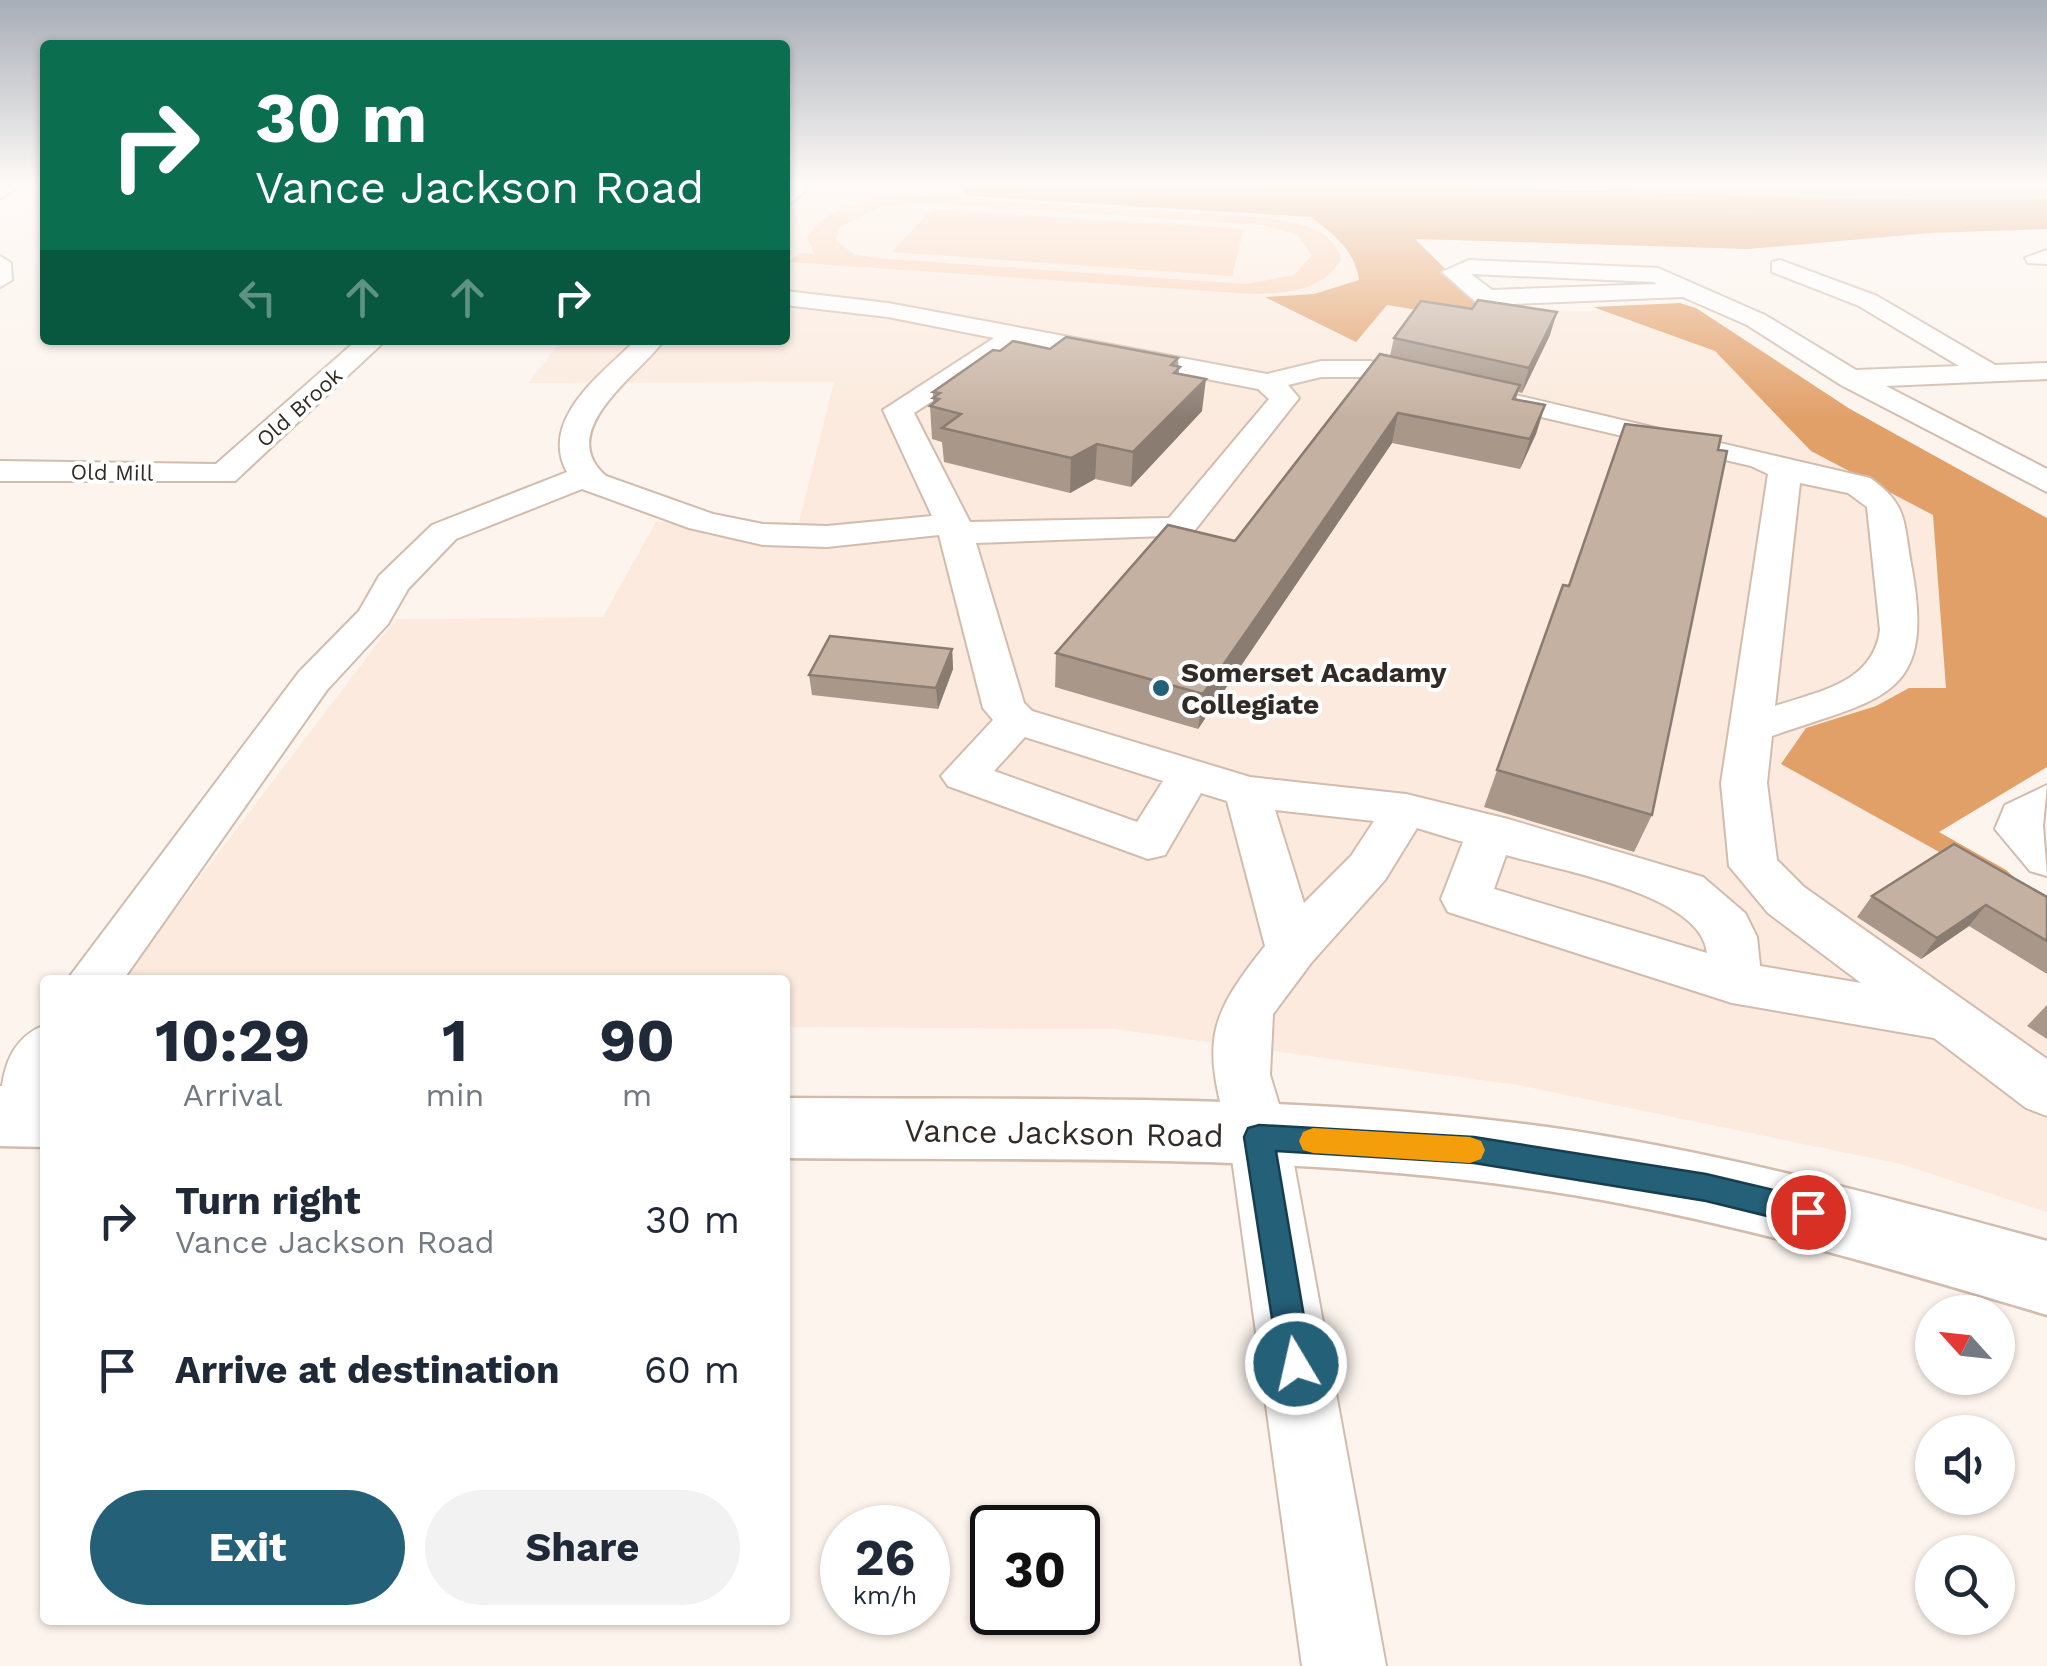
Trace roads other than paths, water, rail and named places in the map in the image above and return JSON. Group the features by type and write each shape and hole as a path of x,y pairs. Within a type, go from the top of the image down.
{"main road":[{"path":"0,1113 40,1117"},
{"name":"Vance Jackson Road","path":"790,1128 1259,1137 1474,1150 1706,1188 1876,1228 2047,1278"}],"street":[{"path":"0,263 0,280"},
{"path":"1686,290 1486,298 1454,272 1469,267 1658,276 1756,320 1851,379 2047,482"},
{"path":"1780,267 1868,301 1989,373"},
{"path":"790,299 888,310 1267,382 1321,369 1370,369 1761,459 1785,470 1859,486 1883,503 1901,633 1892,666 1860,687 1752,728"},
{"path":"1016,335 898,410 901,426 954,528 1004,708 1017,720 1247,792 1406,809 1491,830 1686,890 1722,915 1735,948 1732,982"},
{"name":"Old Brook","path":"224,474 367,345"},
{"path":"647,345 577,424 575,446 587,476 597,488 653,500 700,521 769,534 851,537 954,528 1179,528 1286,398 1267,382"},
{"path":"1851,379 2047,370"},
{"name":"Old Mill","path":"0,470 224,474"},
{"path":"1785,470 1744,782 1753,866 1786,900 2047,1090"},
{"path":"98,975 313,681 376,616 392,584 444,532 587,476"},
{"path":"1017,720 964,776 1148,843 1190,774"},
{"path":"1247,792 1292,950"},
{"path":"2047,800 2022,816 2019,829 2047,859"},
{"path":"1344,1666 1259,1137 1241,1076 1246,1009 1292,950 1368,868 1406,809"},
{"path":"1491,830 1466,900 1732,982 1946,1020"},
{"path":"0,1113 40,1055"}],"place":[{"name":"Somerset Acadamy Collegiate","path":"1161,688"}]}
